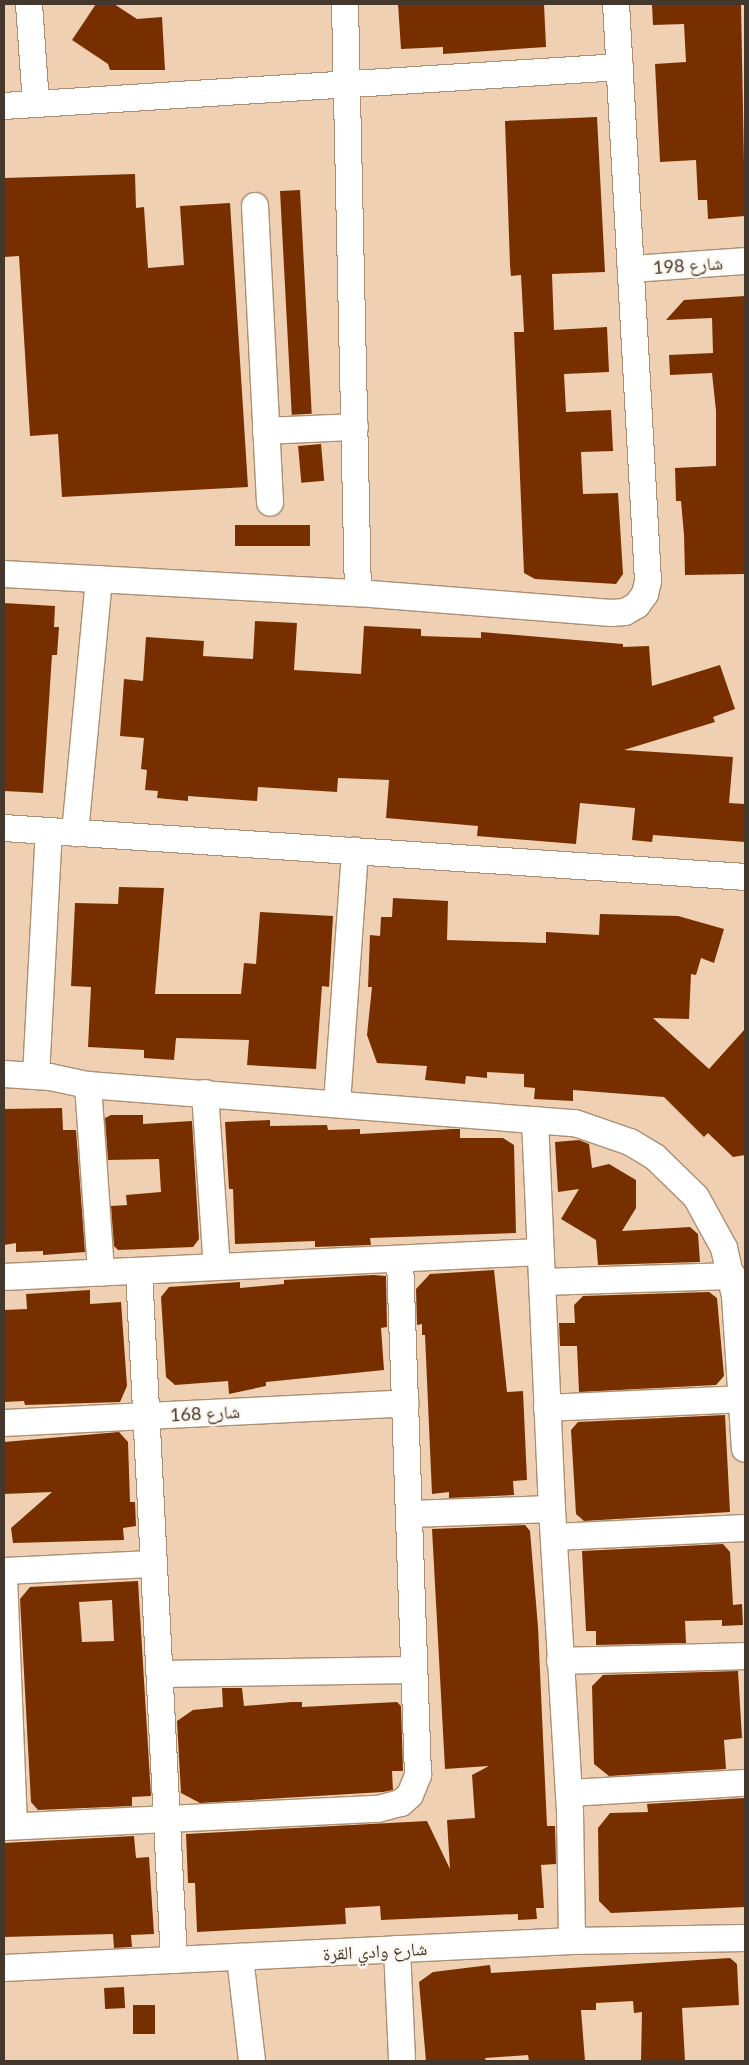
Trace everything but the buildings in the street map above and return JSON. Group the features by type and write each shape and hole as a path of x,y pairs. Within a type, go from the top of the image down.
{"street":[{"path":"29,4 36,104"},
{"path":"345,4 358,593"},
{"path":"4,574 358,593 611,613 625,612 637,605 645,594 648,581 616,4"},
{"path":"4,106 620,68"},
{"path":"256,206 270,503"},
{"name":"شارع 198","path":"631,269 745,261"},
{"path":"266,431 354,427"},
{"path":"75,833 99,579"},
{"path":"4,828 745,878"},
{"path":"36,1076 49,831"},
{"path":"337,1103 355,851"},
{"path":"4,1074 36,1076 88,1085 575,1123 603,1130 655,1157 696,1197 712,1222 732,1276 745,1449"},
{"path":"88,1085 101,1272"},
{"path":"204,1093 218,1267"},
{"path":"535,1120 552,1509 569,1793 572,1941"},
{"path":"4,1277 540,1252"},
{"path":"4,1577 9,1826 167,1821 378,1809 401,1803 416,1785 418,1775 400,1259"},
{"path":"140,1271 174,1960"},
{"path":"542,1282 732,1276"},
{"path":"547,1408 742,1399"},
{"name":"شارع 168","path":"4,1423 406,1403"},
{"path":"410,1514 552,1509"},
{"path":"554,1537 745,1528"},
{"path":"4,1571 154,1564"},
{"path":"560,1661 745,1656"},
{"path":"160,1674 414,1670"},
{"path":"569,1793 745,1783"},
{"name":"شارع وادي القرة","path":"4,1968 572,1941 745,1938"},
{"path":"396,1949 402,2061"},
{"path":"240,1957 252,2061"}]}
